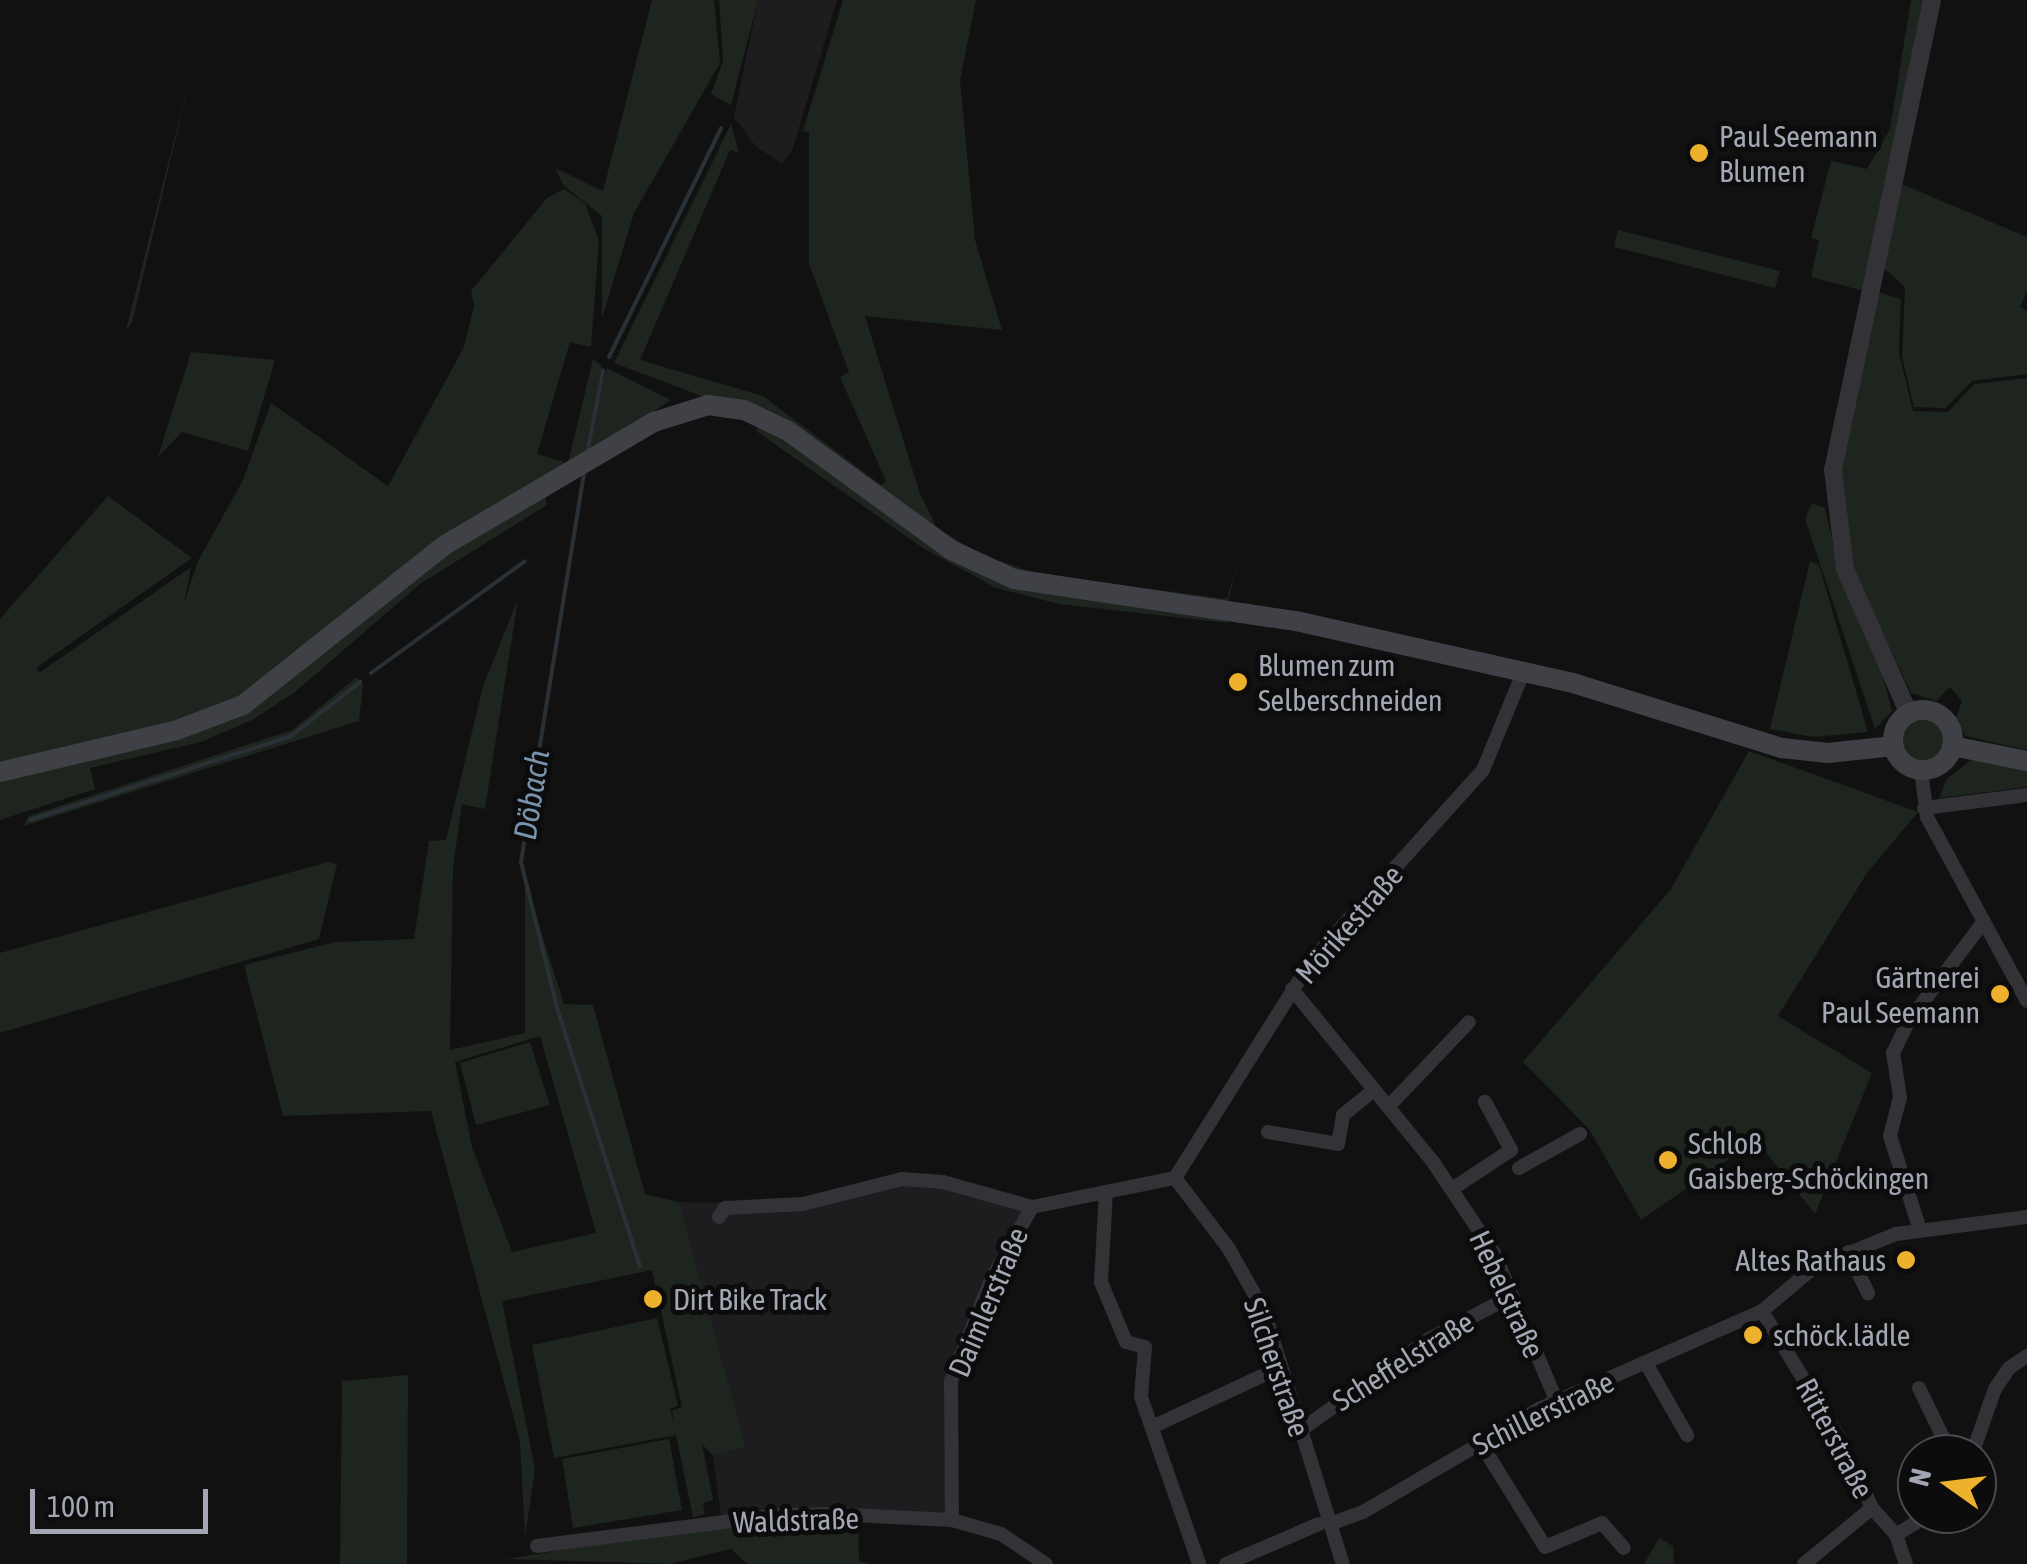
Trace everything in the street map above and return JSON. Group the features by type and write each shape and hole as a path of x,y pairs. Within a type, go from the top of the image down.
{"main road":[{"path":"0,772 177,730 243,705 413,566 566,473 684,408 744,410 801,440 950,550 1014,580 1296,620 1523,673 1782,748 1828,754 1894,746"},
{"path":"1910,714 1942,718 1952,746 1940,764 1920,770 1903,762 1894,746 1897,726 1910,714"},
{"path":"1952,746 2027,761"}],"street":[{"path":"1910,714 1845,569 1833,470 1932,0"},
{"name":"Mörikestraße","path":"1175,1178 1292,989 1334,932 1476,780 1502,735 1523,673"},
{"path":"1920,770 1924,808 2027,1002"},
{"path":"1924,808 2027,795"},
{"path":"1920,1230 1890,1136 1900,1097 1893,1053 1908,1022 1984,921"},
{"name":"Hebelstraße","path":"1292,989 1452,1189 1494,1253 1557,1402"},
{"path":"1388,1108 1469,1022"},
{"path":"1268,1132 1338,1144 1343,1115 1373,1091"},
{"path":"1486,1102 1520,1170 1580,1134"},
{"path":"1452,1189 1512,1150"},
{"path":"719,1217 725,1208 803,1204 916,1178 1032,1207 1175,1178"},
{"name":"Silcherstraße","path":"1175,1178 1229,1249 1264,1311 1324,1524 1343,1564"},
{"path":"1106,1192 1101,1282 1126,1342 1144,1347 1140,1397 1200,1564"},
{"name":"Daimlerstraße","path":"952,1520 951,1382 1008,1244 1032,1207"},
{"name":"Schillerstraße","path":"1226,1564 1363,1512 1480,1442 1557,1402 1762,1311 1813,1268 1848,1252 1920,1230 2027,1216"},
{"path":"1848,1252 1868,1293"},
{"name":"Scheffelstraße","path":"1298,1432 1429,1339 1512,1296"},
{"name":"Ritterstraße","path":"1762,1311 1838,1436 1872,1508 1896,1535 1906,1564"},
{"path":"1979,1434 1995,1389 2025,1361"},
{"path":"1647,1365 1688,1436"},
{"path":"1152,1426 1278,1368"},
{"path":"1920,1388 1942,1434"},
{"path":"1480,1442 1545,1547 1548,1564"},
{"path":"1804,1564 1872,1508"},
{"name":"Waldstraße","path":"537,1546 778,1515 952,1520 1001,1534 1046,1564"},
{"path":"1545,1547 1602,1523 1624,1548"}],"shaded area":[{"path":"652,0 714,0 720,63 634,213 602,318 602,216 564,186 555,168 603,191"},
{"path":"719,0 758,0 731,105 711,94 723,61"},
{"path":"758,0 837,0 792,151 782,163 756,147 734,117"},
{"path":"843,0 976,0 960,80 975,240 1002,330 865,316 920,494 937,528 982,555 1038,574 1227,599 1238,560 1228,602 1045,581 979,560 805,435 614,363 731,124 739,153 730,150 640,360 763,396 881,485 886,481 840,377 849,372 809,264 809,132 803,131"},
{"path":"1911,0 1932,0 1897,182 2027,237 2027,290 2020,307 2027,311 2027,374 1972,381 1946,408 1914,407 1902,356 1905,287 1878,263 1871,293 1811,277 1819,240 1811,238 1831,161 1867,169 1890,129"},
{"path":"193,65 132,323 126,330"},
{"path":"564,189 585,203 599,241 591,347 570,342 537,454 564,462 563,469 224,708 0,766 0,619 108,496 192,558 37,667 39,673 191,567 184,603 198,561 243,480 271,403 388,486 464,347 474,306 471,291 547,198"},
{"path":"1618,230 1780,271 1775,288 1614,247"},
{"path":"1878,292 1901,299 1899,353 1913,411 1948,412 1974,384 2027,378 2027,750 1966,736 1955,720 1962,701 1950,687 1936,701 1911,693 1852,567 1839,474"},
{"path":"191,352 275,360 248,451 182,432 158,457"},
{"path":"593,359 602,366 585,456 567,467"},
{"path":"607,368 671,400 590,453 591,424"},
{"path":"762,417 977,565 1229,615 1228,623 1059,604 996,588 923,548 756,431"},
{"path":"545,496 547,505 420,584 295,692 252,720 201,742 90,768 95,789 0,820 0,777 199,730 397,585"},
{"path":"1812,503 1825,508 1840,575 1883,677 1892,711 1875,729 1805,519"},
{"path":"1810,561 1819,565 1868,732 1813,737 1770,729"},
{"path":"518,599 485,809 462,804 453,867 450,1050 525,1033 525,881 564,1004 593,1005 645,1194 679,1202 746,1446 713,1456 702,1444 713,1500 703,1503 705,1514 693,1517 676,1435 554,1458 532,1345 657,1318 678,1406 670,1409 675,1425 672,1411 682,1407 652,1270 502,1301 535,1469 525,1538 520,1441 431,1111 283,1116 244,965 335,942 414,939 429,841 446,840 483,686","holes":["540,1036 596,1233 512,1252 472,1147 455,1062"]},
{"path":"357,677 363,686 359,721 23,826 29,816 292,730"},
{"path":"1923,717 1939,724 1946,740 1939,756 1923,763 1907,756 1900,740 1907,724"},
{"path":"1749,751 1918,812 1867,873 1778,1016 1872,1073 1815,1214 1756,1140 1641,1220 1589,1129 1523,1062 1671,889"},
{"path":"1971,760 2027,769 2027,787 1939,798 1947,779"},
{"path":"328,862 337,864 319,939 0,1033 0,953"},
{"path":"530,1042 550,1105 476,1125 460,1063"},
{"path":"902,1179 1032,1207 951,1381 952,1520 722,1523 713,1456 746,1445 679,1202 803,1204"},
{"path":"408,1375 407,1564 340,1564 342,1381"},
{"path":"669,1439 682,1510 573,1528 562,1459"},
{"path":"779,1515 858,1516 859,1561 871,1564 747,1564 731,1549 670,1564 506,1559"},
{"path":"1659,1538 1673,1546 1674,1564 1644,1564"}],"waterway":[{"name":"Döbach","path":"609,357 721,128"},
{"name":"Döbach","path":"587,454 603,371"},
{"name":"Döbach","path":"584,473 521,862 558,1011 640,1266"},
{"path":"371,673 525,561"},
{"path":"30,820 291,736 360,682"}],"place":[{"name":"Paul Seemann Blumen","path":"1699,153"},
{"name":"Blumen zum Selberschneiden","path":"1238,682"},
{"name":"Gärtnerei Paul Seemann","path":"2000,994"},
{"name":"Schloß Gaisberg-Schöckingen","path":"1668,1160"},
{"name":"Altes Rathaus","path":"1906,1260"},
{"name":"Dirt Bike Track","path":"653,1299"},
{"name":"schöck.lädle","path":"1753,1335"}]}
